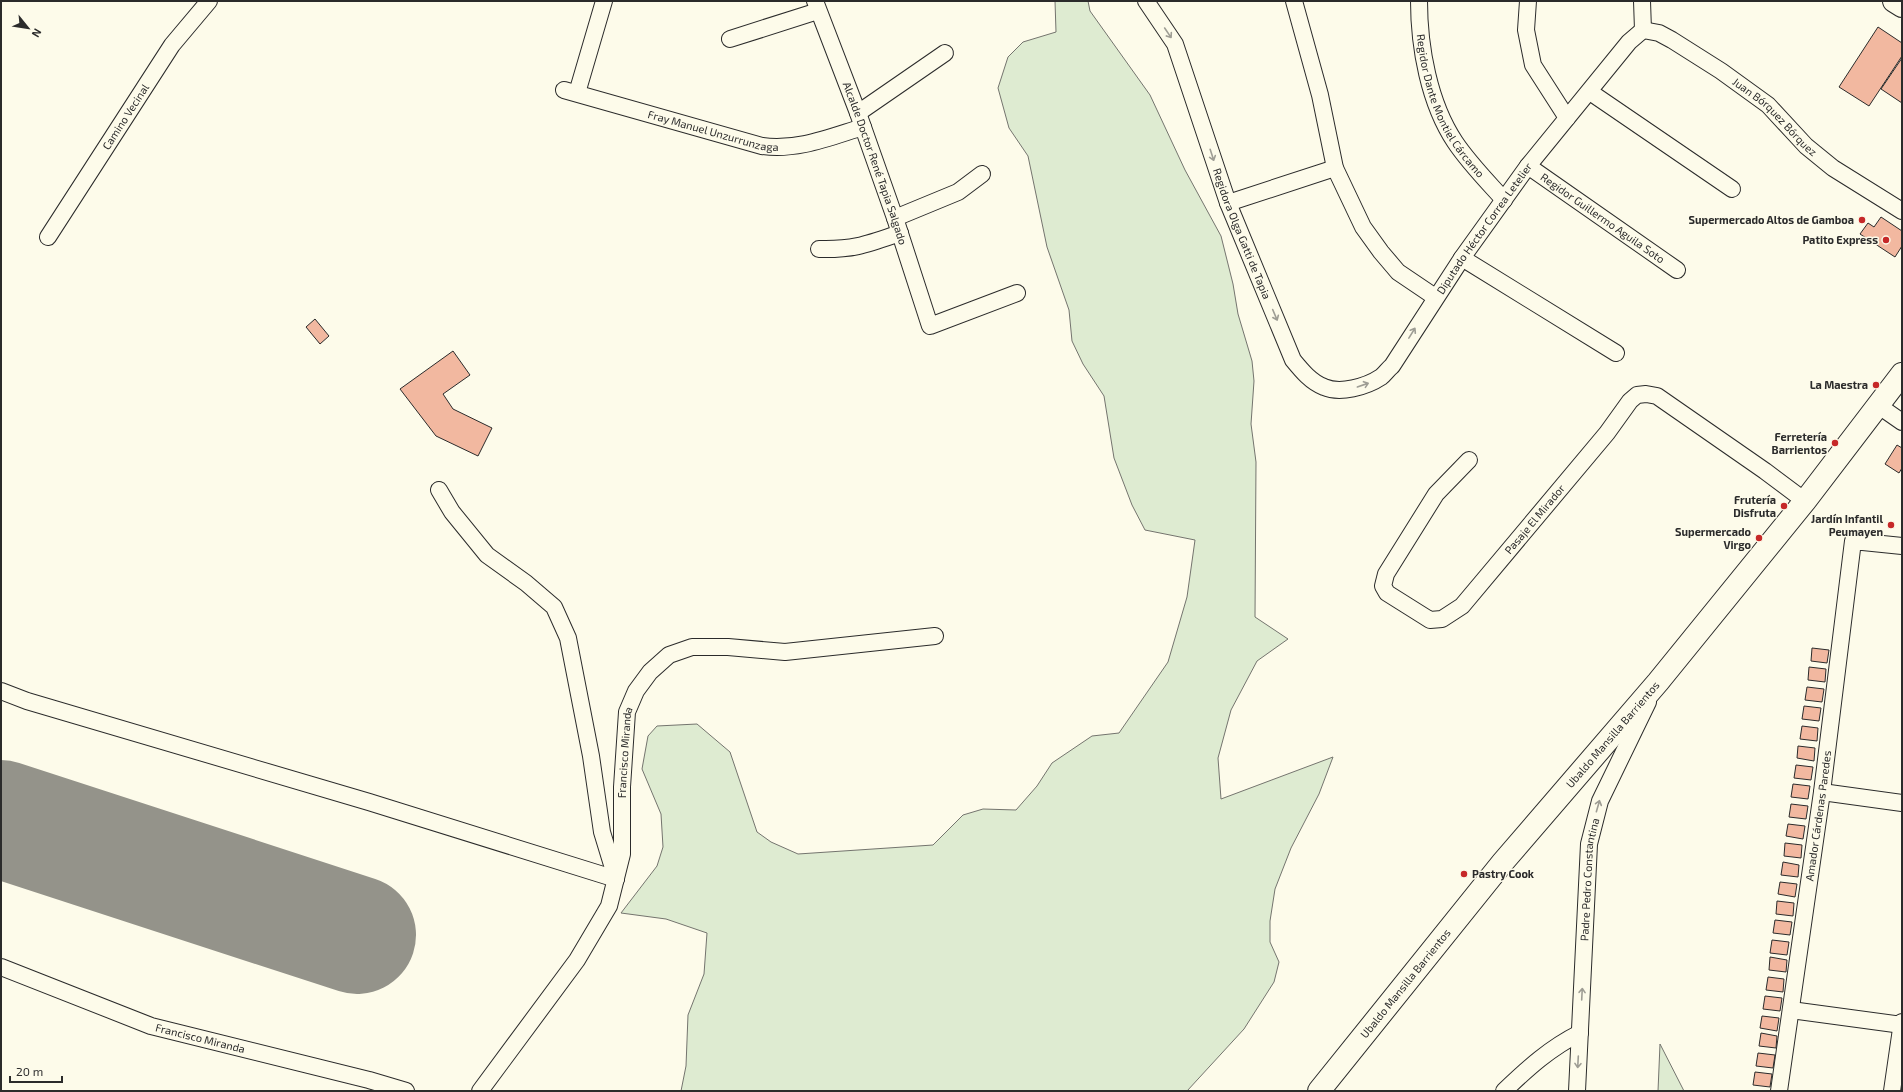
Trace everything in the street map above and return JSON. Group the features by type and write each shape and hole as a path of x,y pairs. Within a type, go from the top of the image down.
{"street":[{"name":"Camino Vecinal","path":"48,237 172,45 209,1"},
{"name":"Fray Manuel Unzurrunzaga","path":"604,1 571,91 762,146 779,149 797,146 861,120 945,53"},
{"name":"Regidora Olga Gatti de Tapia","path":"1146,1 1175,44 1228,202 1293,360 1302,371 1324,387 1336,390 1351,389 1381,377 1392,366 1436,297"},
{"name":"Diputado Héctor Correa Letelier","path":"1294,1 1320,95 1335,168 1363,227 1398,272 1436,297 1528,166 1630,42 1643,30"},
{"name":"Regidor Dante Montiel Cárcamo","path":"1419,1 1419,26 1424,61 1443,118 1454,140 1467,158 1504,200"},
{"path":"1528,1 1526,30 1532,65 1567,118"},
{"path":"1642,1 1643,30"},
{"path":"1894,1 1902,6"},
{"path":"730,39 817,6"},
{"name":"Alcalde Doctor René Tapia Salgado","path":"817,6 861,120 896,218 930,326 1017,293"},
{"name":"Juan Bórquez Bórquez","path":"1643,30 1659,33 1721,71 1768,105 1806,146 1833,168 1902,211"},
{"path":"1590,92 1732,189"},
{"name":"Regidor Guillermo Aguila Soto","path":"1528,166 1677,270"},
{"path":"1228,202 1335,168"},
{"path":"896,218 958,192 982,174"},
{"path":"819,249 842,250 858,248 900,233"},
{"path":"1462,258 1616,353"},
{"name":"Ubaldo Mansilla Barrientos","path":"1319,1091 1503,862 1658,682 1805,501 1902,374"},
{"name":"Pasaje El Mirador","path":"1469,460 1436,494 1386,574 1382,586 1386,593 1430,620 1442,619 1462,606 1607,433 1630,401 1637,395 1646,394 1657,396 1765,471 1805,501"},
{"path":"1879,406 1902,422"},
{"path":"440,490 452,512 488,555 526,583 554,607 568,638 591,756 602,832 616,879"},
{"name":"Amador Cárdenas Paredes","path":"1779,1091 1822,792 1854,541 1902,546"},
{"name":"Francisco Miranda","path":"480,1091 577,960 609,906 622,854 622,787 627,712 636,691 650,672 669,655 692,647 728,647 785,652 935,636"},
{"name":"Padre Pedro Constantina","path":"1577,1091 1589,844 1593,823 1606,785 1658,682"},
{"path":"1,691 34,703 369,802 616,879"},
{"path":"1822,792 1902,803"},
{"name":"Francisco Miranda","path":"1,968 151,1026 366,1085 406,1091"},
{"path":"1791,1010 1902,1024 1892,1091"},
{"path":"1504,1091 1542,1056 1562,1042 1580,1033"}],"green space":[{"path":"1055,1 1088,1 1090,11 1150,95 1185,170 1221,236 1233,284 1238,314 1252,361 1254,381 1251,424 1256,462 1255,617 1288,639 1257,661 1231,710 1218,758 1221,799 1333,757 1319,794 1291,848 1275,889 1270,921 1270,942 1279,962 1274,982 1244,1029 1187,1091 681,1091 686,1066 688,1015 704,974 707,933 666,919 621,913 657,866 663,847 661,814 642,769 648,736 657,726 697,724 730,752 757,832 771,842 798,854 933,845 963,815 983,809 1016,810 1037,786 1052,763 1092,736 1119,733 1168,662 1187,597 1195,540 1145,530 1132,505 1114,458 1104,396 1083,364 1072,341 1069,310 1047,247 1028,156 1009,128 998,88 1008,57 1023,42 1056,32"},
{"path":"1660,1044 1684,1091 1658,1091"}],"building":[{"path":"1878,27 1902,43 1902,56 1869,106 1839,87"},
{"path":"1902,58 1902,103 1881,89"},
{"name":"Patito Express","path":"1881,217 1902,231 1902,246 1895,257 1860,234 1868,223 1874,227"},
{"path":"315,319 329,336 320,344 306,327"},
{"path":"453,351 470,375 443,394 453,409 492,428 478,456 436,436 400,389"},
{"path":"1897,445 1902,448 1902,468 1899,473 1885,464"},
{"path":"1812,648 1829,650 1827,663 1811,661"},
{"path":"1809,667 1826,669 1825,682 1808,680"},
{"path":"1807,687 1824,689 1822,702 1805,700"},
{"path":"1804,706 1821,708 1819,721 1802,719"},
{"path":"1802,726 1818,728 1817,741 1800,739"},
{"path":"1798,746 1815,748 1814,761 1797,758"},
{"path":"1796,765 1813,767 1811,780 1794,778"},
{"path":"1793,784 1810,786 1808,799 1791,797"},
{"path":"1791,804 1808,806 1806,819 1789,817"},
{"path":"1788,824 1805,826 1803,839 1786,836"},
{"path":"1785,843 1802,845 1801,858 1784,856"},
{"path":"1783,862 1799,865 1798,877 1781,875"},
{"path":"1780,882 1797,884 1795,897 1778,894"},
{"path":"1777,901 1794,903 1793,916 1776,914"},
{"path":"1775,920 1792,922 1790,935 1773,933"},
{"path":"1772,940 1789,942 1787,955 1770,953"},
{"path":"1770,957 1787,960 1786,972 1769,970"},
{"path":"1768,977 1784,979 1783,992 1766,990"},
{"path":"1765,996 1782,998 1780,1011 1763,1009"},
{"path":"1762,1016 1779,1018 1777,1031 1760,1028"},
{"path":"1761,1033 1777,1036 1776,1048 1759,1046"},
{"path":"1758,1053 1775,1055 1773,1068 1756,1066"},
{"path":"1755,1072 1772,1074 1770,1087 1753,1085"}],"runway":[{"path":"1,819 357,935"}],"place":[{"name":"Supermercado Altos de Gamboa","path":"1862,220"},
{"name":"Patito Express","path":"1886,240"},
{"name":"La Maestra","path":"1876,385"},
{"name":"Ferretería Barrientos","path":"1835,443"},
{"name":"Frutería Disfruta","path":"1784,506"},
{"name":"Jardín Infantil Peumayen","path":"1891,525"},
{"name":"Supermercado Virgo","path":"1759,538"},
{"name":"Pastry Cook","path":"1464,874"}]}
